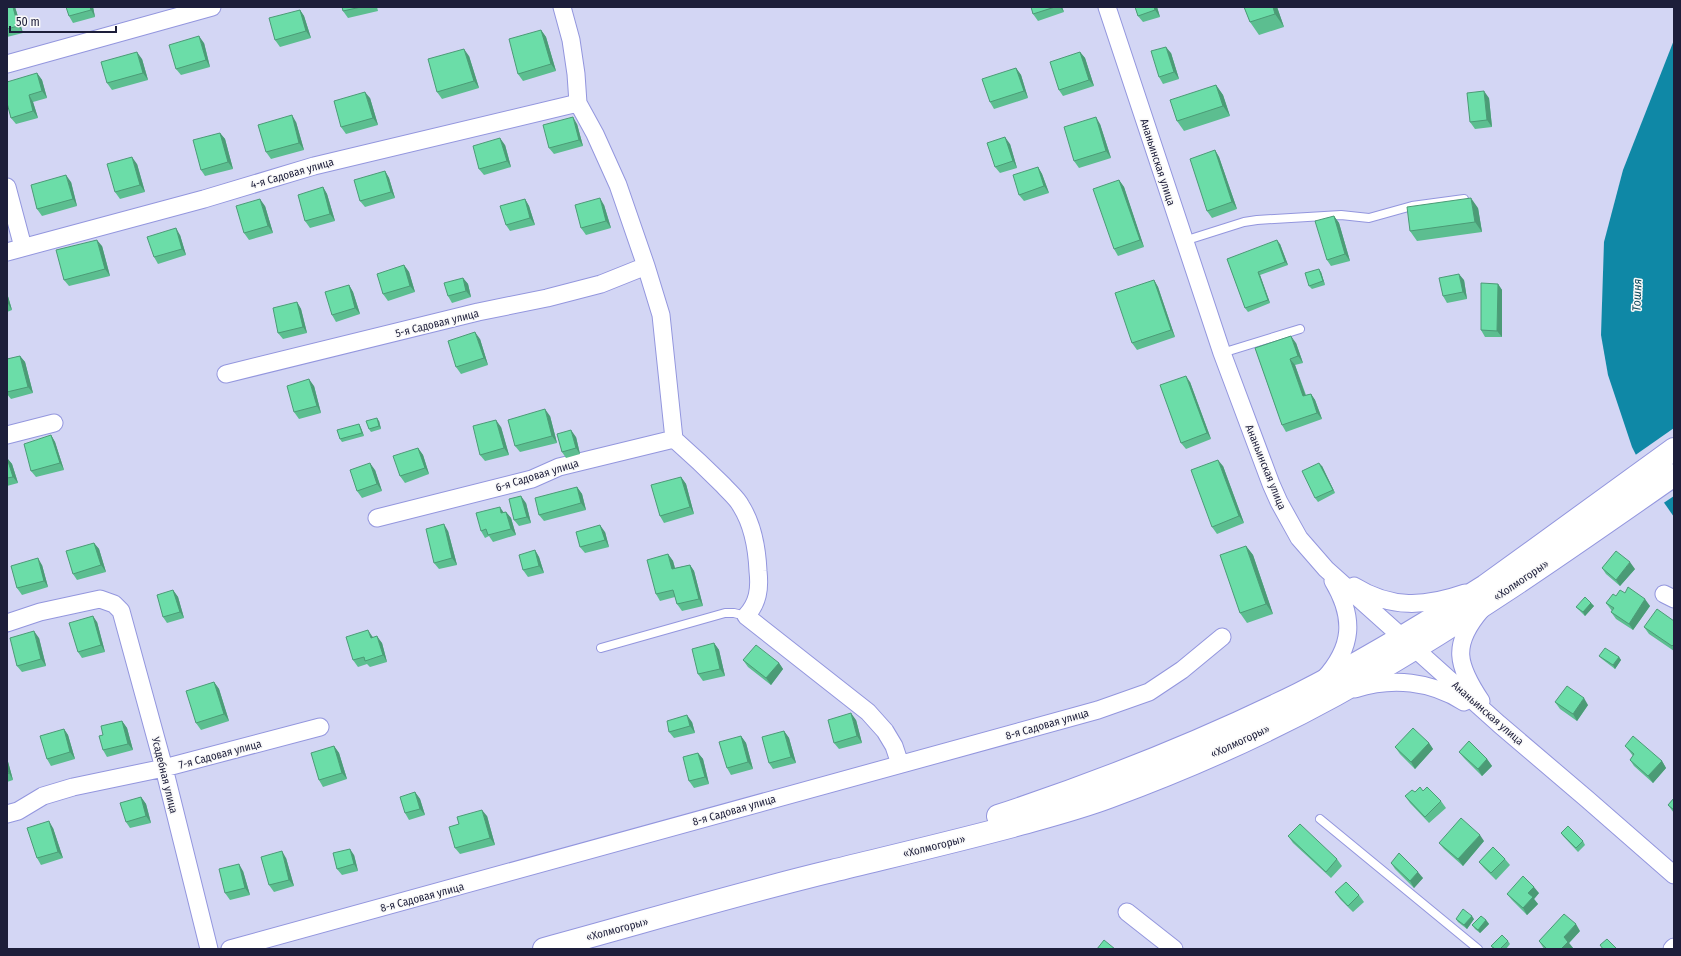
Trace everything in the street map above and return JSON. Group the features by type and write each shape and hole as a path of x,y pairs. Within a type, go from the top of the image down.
{"highway":[{"path":"1606,510 1674,450"},
{"path":"1606,510 1674,475"},
{"name":"«Холмогоры»","path":"544,949 828,872 1087,785 1328,689 1408,643 1486,595 1606,510"}],"street":[{"path":"7,64 212,7"},
{"path":"562,7 571,40 576,74 578,103 609,164 646,266 661,315 665,341 674,439 700,461 741,505 750,524 757,551 759,575 758,593 754,608 746,616 868,712 885,731 894,746 900,764"},
{"name":"Ананьинская улица","path":"1107,7 1222,353 1279,502 1299,538 1326,569 1408,643 1495,721 1587,799 1674,876"},
{"name":"4-я Садовая улица","path":"7,252 204,199 314,166 578,103"},
{"path":"7,187 23,247"},
{"name":"5-я Садовая улица","path":"226,374 470,314 547,298 601,284 646,266"},
{"path":"7,435 54,423"},
{"name":"6-я Садовая улица","path":"377,518 532,479 559,467 674,439"},
{"path":"1326,569 1378,599 1401,603 1425,603 1486,595"},
{"path":"1326,569 1345,605 1348,626 1347,639 1343,651 1332,670 1328,689 1358,688 1386,682 1420,684 1447,692 1495,721"},
{"path":"1486,595 1468,627 1461,645 1460,655 1469,684 1495,721"},
{"name":"Усадебная улица","path":"7,623 40,612 100,599 114,604 121,611 164,768 209,949"},
{"name":"8-я Садовая улица","path":"230,949 1016,733 1131,699 1149,692 1166,682 1222,637"},
{"name":"7-я Садовая улица","path":"7,814 18,810 43,796 58,791 164,768 320,728"},
{"path":"1127,912 1174,949"}],"lane":[{"path":"1184,241 1244,222 1257,220 1341,215 1369,218 1412,206 1464,199"},
{"path":"1222,353 1300,329"},
{"path":"601,648 725,613 734,613 746,616"},
{"path":"1320,819 1478,949"}],"water":[{"name":"Тошня","path":"1674,40 1674,517 1649,481 1632,447 1608,375 1601,335 1604,242 1623,170"}],"pier":[{"path":"1674,428 1674,496 1662,504 1647,482 1634,456"}],"building":[{"path":"7,7 13,7 18,26 7,29"},
{"path":"66,7 90,7 91,10 69,16"},
{"path":"342,7 361,7 343,11"},
{"path":"1031,7 1055,7 1033,14"},
{"path":"1135,7 1154,7 1155,10 1138,16"},
{"path":"1244,7 1273,7 1275,14 1250,22"},
{"path":"300,10 306,31 275,40 269,18"},
{"path":"541,30 551,64 518,74 509,39"},
{"path":"199,36 206,60 176,69 169,45"},
{"path":"1166,47 1174,72 1159,77 1151,51"},
{"path":"464,49 474,81 437,92 428,59"},
{"path":"137,52 143,73 107,83 101,62"},
{"path":"1080,52 1089,80 1059,90 1050,62"},
{"path":"1016,68 1024,91 990,102 982,79"},
{"path":"37,73 42,91 29,95 33,111 11,118 7,103 7,82"},
{"path":"1216,85 1223,106 1177,121 1170,100"},
{"path":"1484,91 1487,120 1470,122 1467,93"},
{"path":"365,92 373,118 341,127 334,101"},
{"path":"292,115 299,143 266,152 258,125"},
{"path":"573,117 579,140 549,148 543,125"},
{"path":"1096,117 1106,151 1074,161 1064,127"},
{"path":"220,133 228,162 201,170 193,140"},
{"path":"1005,137 1013,161 995,167 987,143"},
{"path":"500,138 507,161 479,169 473,146"},
{"path":"1215,150 1232,202 1207,211 1190,159"},
{"path":"132,157 140,185 115,192 107,164"},
{"path":"1038,167 1044,186 1019,195 1013,175"},
{"path":"385,171 391,192 360,201 354,180"},
{"path":"66,175 73,199 37,209 31,185"},
{"path":"1119,180 1140,240 1114,249 1093,189"},
{"path":"323,187 330,214 305,221 298,195"},
{"path":"600,198 606,221 581,228 575,205"},
{"path":"1471,198 1475,222 1410,231 1407,207"},
{"path":"260,199 268,226 244,233 236,206"},
{"path":"525,199 530,218 506,225 500,206"},
{"path":"1334,216 1345,254 1327,260 1315,221"},
{"path":"176,228 182,249 154,257 147,237"},
{"path":"97,240 105,269 64,280 56,250"},
{"path":"1277,240 1285,262 1258,272 1268,300 1245,308 1227,259"},
{"path":"404,265 410,286 383,294 377,274"},
{"path":"1319,269 1323,281 1309,286 1305,273"},
{"path":"1459,274 1463,292 1443,296 1439,278"},
{"path":"463,278 466,291 448,296 444,283"},
{"path":"1154,280 1171,330 1132,343 1115,293"},
{"path":"1481,283 1498,284 1497,331 1481,330"},
{"path":"349,285 355,308 332,315 325,292"},
{"path":"297,302 303,327 278,333 273,308"},
{"path":"475,332 484,358 456,367 448,341"},
{"path":"1291,336 1298,356 1290,359 1303,396 1311,394 1317,413 1282,425 1255,348"},
{"path":"20,356 28,387 7,392 7,359"},
{"path":"1186,376 1207,433 1181,443 1160,385"},
{"path":"309,379 317,406 294,412 287,386"},
{"path":"545,409 552,436 515,446 508,420"},
{"path":"377,418 379,426 369,429 366,421"},
{"path":"496,420 504,448 480,455 473,426"},
{"path":"359,424 362,433 340,439 337,430"},
{"path":"571,430 576,448 562,452 557,434"},
{"path":"51,435 60,463 31,471 24,444"},
{"path":"418,448 425,468 400,476 393,456"},
{"path":"7,458 13,477 7,478"},
{"path":"1218,460 1239,516 1212,527 1191,470"},
{"path":"370,463 377,484 357,491 350,470"},
{"path":"1319,463 1333,490 1315,498 1302,471"},
{"path":"681,477 690,507 660,516 651,485"},
{"path":"577,487 581,503 539,515 535,498"},
{"path":"521,496 527,517 514,520 509,499"},
{"path":"500,507 501,513 506,512 511,529 488,535 486,529 481,531 476,513"},
{"path":"444,524 452,558 434,563 426,529"},
{"path":"600,525 605,540 580,547 576,532"},
{"path":"94,543 101,565 73,574 66,551"},
{"path":"1246,546 1266,604 1240,613 1220,555"},
{"path":"535,550 539,566 523,570 519,555"},
{"path":"1616,551 1630,562 1616,580 1602,568"},
{"path":"668,554 672,569 690,565 699,599 677,604 673,590 656,594 647,560"},
{"path":"38,558 44,581 17,588 11,566"},
{"path":"1628,587 1645,599 1629,624 1611,612 1614,608 1606,603 1613,594 1616,596 1620,590 1625,593"},
{"path":"173,590 180,612 163,617 157,595"},
{"path":"1585,597 1591,603 1583,612 1576,607"},
{"path":"1657,609 1674,621 1674,644 1672,646 1644,627"},
{"path":"93,616 101,645 78,652 69,623"},
{"path":"368,630 371,638 377,636 383,655 365,661 364,657 353,660 346,637"},
{"path":"34,631 41,659 17,666 10,638"},
{"path":"714,643 720,669 698,674 692,649"},
{"path":"756,645 779,663 766,678 743,660"},
{"path":"1605,648 1619,657 1613,665 1599,656"},
{"path":"214,682 224,714 196,723 186,691"},
{"path":"1567,686 1584,698 1573,714 1555,702"},
{"path":"851,713 857,736 834,743 828,720"},
{"path":"687,715 690,726 669,732 667,721"},
{"path":"122,721 128,744 103,750 99,736 103,735 101,726"},
{"path":"1413,728 1429,743 1411,762 1395,747"},
{"path":"64,729 70,752 47,759 40,736"},
{"path":"784,731 791,757 769,763 762,737"},
{"path":"741,736 748,762 727,768 719,742"},
{"path":"1633,736 1662,761 1648,776 1630,760 1634,754 1625,746"},
{"path":"1469,741 1487,759 1478,769 1459,752"},
{"path":"334,746 342,773 319,780 311,753"},
{"path":"698,753 705,777 689,781 683,757"},
{"path":"1420,787 1423,791 1427,787 1441,801 1425,817 1405,796 1412,790 1415,792"},
{"path":"415,792 420,809 405,813 400,797"},
{"path":"141,797 146,816 126,822 120,803"},
{"path":"1674,798 1674,810 1668,805"},
{"path":"482,810 490,838 455,848 449,827 459,824 457,817"},
{"path":"1461,818 1480,835 1458,859 1439,843"},
{"path":"49,821 58,852 37,858 27,828"},
{"path":"1300,824 1337,859 1326,872 1288,836"},
{"path":"1568,826 1583,841 1576,848 1561,833"},
{"path":"1493,847 1505,859 1491,873 1479,862"},
{"path":"350,849 354,864 337,869 333,853"},
{"path":"282,851 289,880 269,885 261,857"},
{"path":"1399,853 1418,872 1410,881 1391,863"},
{"path":"239,864 245,888 225,893 219,869"},
{"path":"1523,876 1534,887 1528,893 1533,897 1523,908 1507,894"},
{"path":"1346,882 1359,895 1348,906 1335,892"},
{"path":"1463,909 1472,916 1464,925 1456,919"},
{"path":"1564,914 1576,924 1564,937 1568,942 1561,949 1547,949 1539,941"},
{"path":"1481,916 1486,920 1478,930 1472,925"},
{"path":"1502,935 1508,941 1500,949 1495,949 1491,946"},
{"path":"1607,939 1616,949 1603,949 1600,945"},
{"path":"1104,940 1115,949 1097,949"}]}
